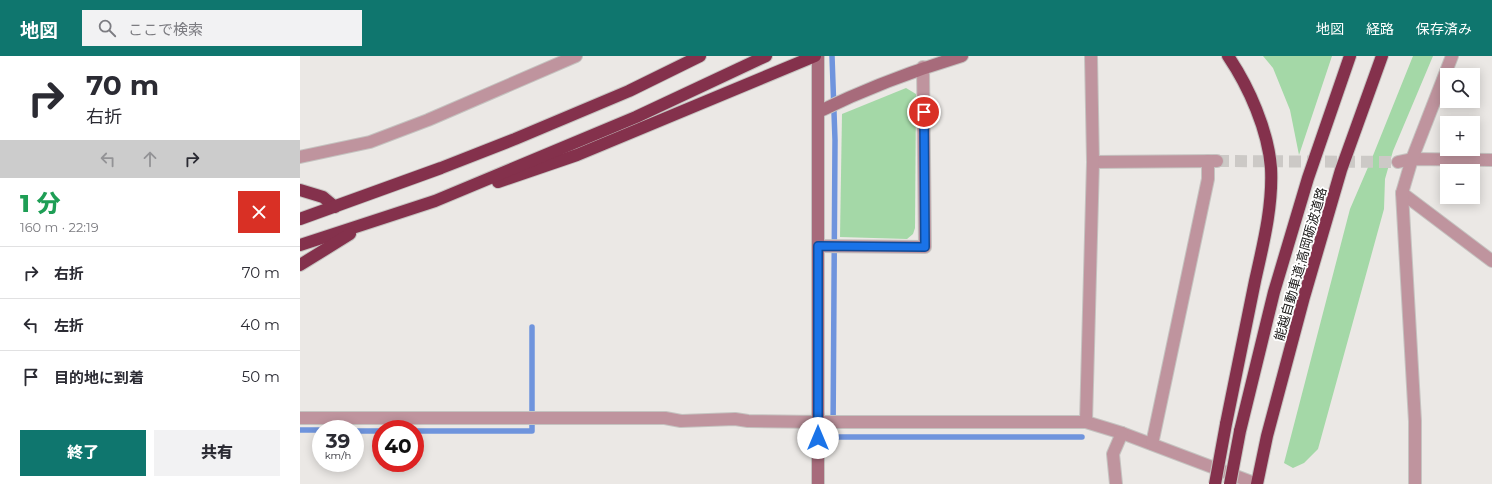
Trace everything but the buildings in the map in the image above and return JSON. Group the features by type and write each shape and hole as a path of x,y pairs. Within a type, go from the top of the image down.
{"highway":[{"path":"436,201 636,117 766,56"},
{"path":"300,245 577,156 815,56"},
{"path":"1215,484 1263,243 1270,198 1271,167 1263,130 1253,102 1239,72 1228,56"},
{"name":"能越自動車道;高岡砺波道路","path":"1230,484 1240,431 1274,292 1308,178 1350,56"},
{"name":"能越自動車道;高岡砺波道路","path":"1257,484 1267,436 1304,297 1341,170 1382,56"},
{"path":"300,219 515,139 629,91 698,57"},
{"path":"300,190 323,197 335,207"},
{"path":"300,265 351,233 388,216"}],"street":[{"path":"300,157 370,142 428,120 576,56"},
{"path":"818,56 818,484"},
{"path":"818,112 856,94 923,67 962,56"},
{"path":"1086,422 1093,162 1092,56"},
{"path":"1415,484 1415,422 1402,193 1412,159 1452,56"},
{"path":"818,246 925,247 923,67"},
{"path":"1398,162 1412,159 1492,160"},
{"path":"1093,162 1213,161 1152,444"},
{"path":"1402,193 1492,261"},
{"path":"300,418 665,418 681,421 735,419 748,421 819,422 1086,422 1122,433 1257,484"},
{"path":"1116,484 1113,454 1122,433"}],"green space":[{"path":"1263,56 1332,56 1299,155 1290,110 1273,68"},
{"path":"1413,56 1433,56 1393,151 1385,179 1384,209 1318,449 1304,463 1293,468 1284,463 1350,209"},
{"path":"906,88 916,94 915,228 913,234 907,239 840,237 842,114"}],"waterway":[{"path":"832,56 835,140 833,437 1082,437"},
{"path":"424,431 532,431 532,327"},
{"path":"300,430 312,430"},
{"path":"364,431 372,431"}],"tunnel":[{"path":"1217,161 1398,162"}],"route":[{"path":"818,438 818,246 925,247 924,112"}]}
